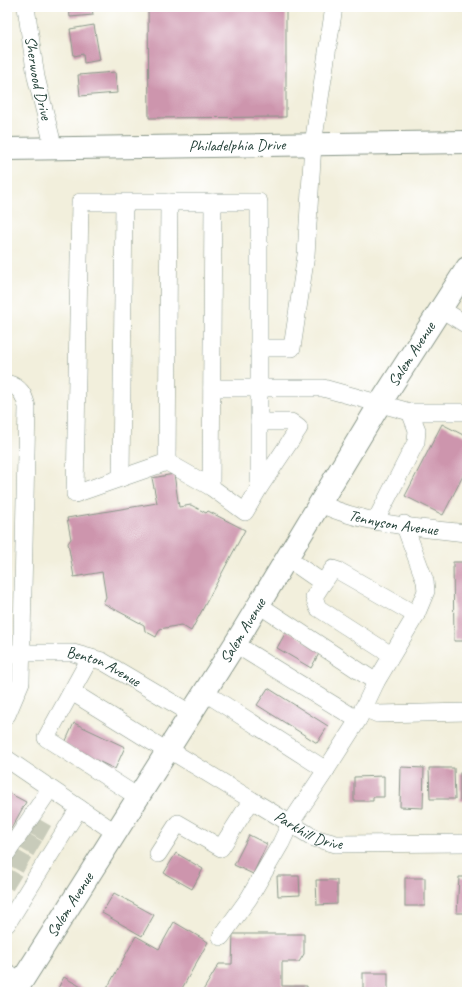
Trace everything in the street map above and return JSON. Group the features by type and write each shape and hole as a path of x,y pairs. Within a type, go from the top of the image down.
{"main road":[{"name":"Philadelphia Drive","path":"7,149 467,142"},
{"name":"Salem Avenue","path":"15,982 116,833 259,605 381,402 467,268"}],"street":[{"name":"Sherwood Drive","path":"26,7 36,77 54,149"},
{"path":"259,348 292,348 306,255 312,144 334,7"},
{"path":"259,422 291,422 299,428 259,488 245,512 211,487 167,462 75,494 80,202 259,202 259,348 259,388 259,422 259,488"},
{"path":"121,478 124,202"},
{"path":"167,462 169,202"},
{"path":"211,487 213,202"},
{"path":"440,309 467,325"},
{"path":"7,715 21,682 14,653 27,407 24,394 11,384"},
{"path":"212,388 323,388 381,402 410,412 467,412"},
{"path":"376,520 416,442 417,430 410,412"},
{"name":"Tennyson Avenue","path":"321,504 336,511 376,520 467,533"},
{"path":"220,937 248,898 282,842 290,824 326,770 360,714 391,655 416,615 426,591 425,581 404,524"},
{"path":"287,558 323,583"},
{"path":"391,655 318,608 314,597 333,569 416,615"},
{"path":"259,605 376,682"},
{"path":"235,644 360,714 467,712"},
{"name":"Benton Avenue","path":"14,653 73,653 102,662 190,713"},
{"path":"90,658 46,738 138,797"},
{"name":"Parkhill Drive","path":"72,692 251,801 325,843 467,843"},
{"path":"204,692 326,770"},
{"path":"7,759 116,833"},
{"path":"9,854 30,824 50,788"},
{"path":"158,854 178,823 221,848 251,801"},
{"path":"7,924 12,904 22,886 54,837 79,808"}],"building":[{"path":"69,7 92,7 93,15 70,17"},
{"path":"148,7 286,7 286,117 149,118"},
{"path":"94,25 100,60 84,63 83,54 74,56 70,29"},
{"path":"115,72 117,93 80,96 78,75"},
{"path":"442,424 467,437 467,468 443,515 405,496"},
{"path":"174,474 179,507 191,505 206,513 208,511 245,530 191,631 181,625 160,629 156,637 145,631 144,625 103,603 106,597 102,572 74,577 68,543 71,539 67,518 157,503 152,478"},
{"path":"453,562 467,562 467,641 454,641"},
{"path":"287,630 321,650 311,668 277,648"},
{"path":"268,688 328,726 317,743 257,705"},
{"path":"74,723 125,747 115,769 64,745"},
{"path":"401,767 424,768 423,808 400,807"},
{"path":"429,768 454,768 455,799 430,799"},
{"path":"460,773 467,773 467,801 460,801"},
{"path":"384,776 384,797 373,797 373,801 354,801 354,777"},
{"path":"7,792 26,802 7,836"},
{"path":"249,835 267,844 253,874 234,865"},
{"path":"176,853 203,869 192,889 164,873"},
{"path":"277,876 299,876 300,895 278,896"},
{"path":"459,877 467,877 467,913 457,913"},
{"path":"405,878 425,878 425,906 405,906"},
{"path":"316,880 337,880 337,904 317,905"},
{"path":"114,893 154,915 142,936 102,913"},
{"path":"174,922 208,942 180,992 105,992 136,936 159,949"},
{"path":"233,934 304,934 304,954 299,962 282,962 282,986 307,986 307,992 202,992 219,964 232,964"},
{"path":"363,973 388,973 388,992 363,992"},
{"path":"64,977 90,992 56,992"}],"tunnel":[{"path":"32,825 48,834"},
{"path":"23,840 38,849"},
{"path":"12,857 28,866"},
{"path":"7,877 17,883"}]}
